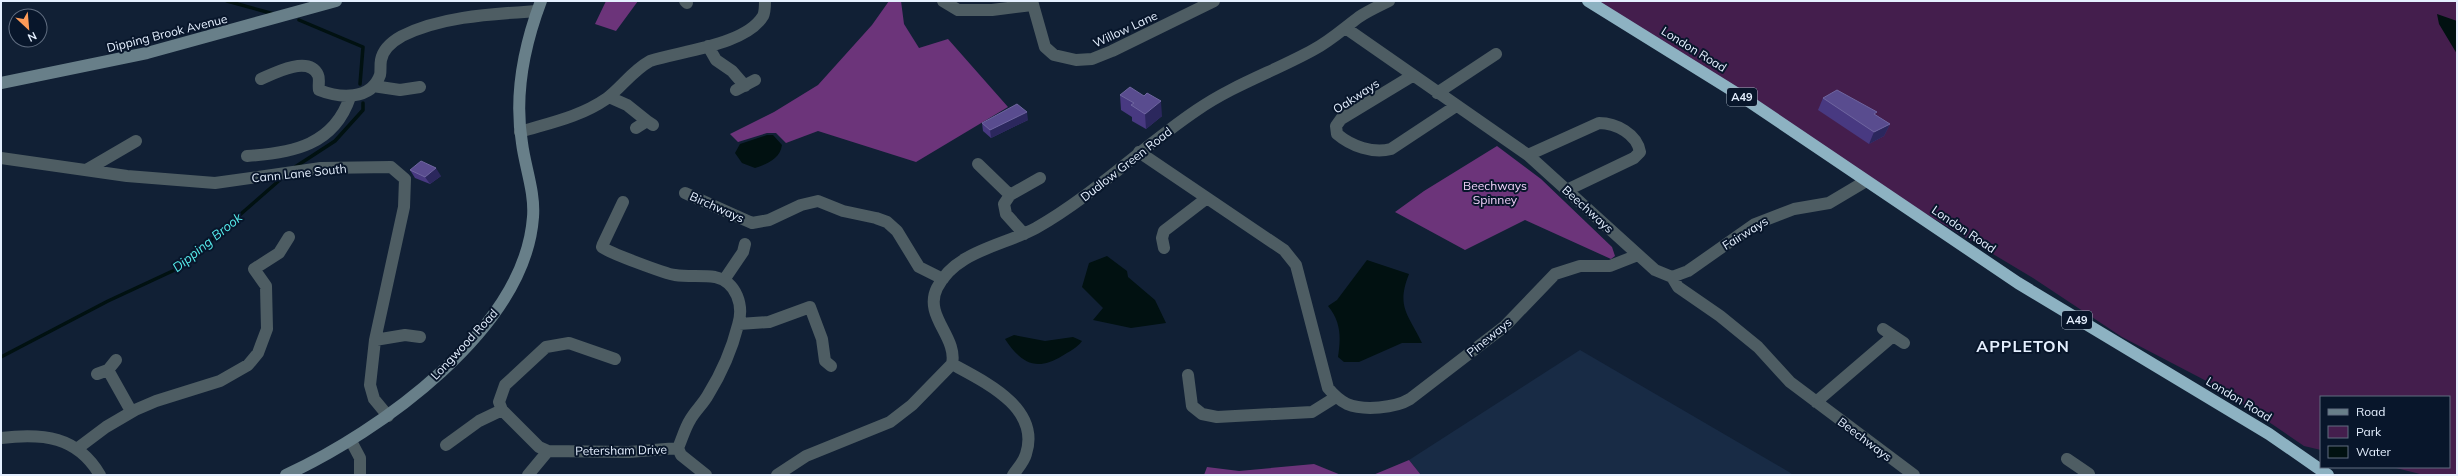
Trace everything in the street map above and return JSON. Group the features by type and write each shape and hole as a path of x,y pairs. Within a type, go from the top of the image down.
{"highway":[{"name":"London Road","path":"1588,1 1741,96 2018,284 2263,430 2328,475"}],"street":[{"name":"Dipping Brook Avenue","path":"1,83 147,53 336,1"},
{"path":"520,132 576,116 609,97 632,71 650,61 735,38 759,22 764,15 766,7 765,1"},
{"path":"943,1 958,10 992,10 1032,3"},
{"name":"Willow Lane","path":"1032,3 1042,42 1049,51 1069,60 1084,60 1112,51 1214,1"},
{"name":"Dudlow Green Road","path":"952,364 955,358 953,348 934,315 933,302 936,289 943,279 974,254 1024,234 1077,201 1139,152 1215,97 1258,74 1312,50 1347,29 1362,15 1389,1"},
{"path":"261,79 275,73 305,65 313,68 318,75 319,90 332,96 350,97 373,86 379,78 381,59 386,49 401,36 431,26 503,14 539,6"},
{"name":"Longwood Road","path":"286,475 351,441 388,416 417,393 474,336 499,306 517,275 526,250 533,219 532,197 520,132 522,70 539,6"},
{"name":"Beechways","path":"1347,29 1528,156 1568,190 1660,274 1672,277 1678,287 1720,316 1758,347 1790,382 1914,475"},
{"path":"708,46 711,55 718,63 734,72 741,88 755,80"},
{"path":"1438,93 1496,54"},
{"name":"Oakways","path":"1412,76 1341,119 1336,126 1337,134 1343,139 1370,150 1386,151 1456,106"},
{"path":"373,86 400,90 420,86"},
{"path":"247,156 280,154 312,144 339,121 348,108 350,97"},
{"path":"609,97 627,105 651,123 636,128"},
{"path":"1528,156 1598,122 1608,123 1621,128 1639,145 1640,152 1634,158 1568,190"},
{"path":"88,169 136,140"},
{"path":"1139,152 1284,250 1292,257 1296,265 1323,376 1328,388 1336,397 1321,408 1312,412 1217,417 1202,414 1192,406 1188,375"},
{"name":"Cann Lane South","path":"1,158 88,169 127,176 215,182 302,171 391,167 405,179 404,207 375,340 371,393 388,416"},
{"path":"978,164 1010,195"},
{"path":"1024,234 1006,214 1004,204 1010,195 1040,178"},
{"name":"Fairways","path":"1672,277 1688,271 1755,224 1794,209 1829,203 1866,181"},
{"name":"Birchways","path":"685,193 752,223 760,223 818,197 842,211 877,217 888,223 898,231 916,264 927,272 943,279"},
{"path":"1164,248 1162,238 1164,231 1207,198"},
{"path":"622,202 617,208 612,225 604,240 602,247 607,252 624,256 674,275 714,277 724,280 738,295 741,304 739,324 723,367 708,395 689,421 678,448"},
{"path":"78,448 105,426 131,411 156,400 221,380 246,364 258,352 265,338 268,324 265,283 258,278 254,269 274,258 284,248 289,237"},
{"path":"724,280 743,252 745,244"},
{"name":"Pineways","path":"1336,397 1348,404 1360,407 1388,407 1405,402 1505,326 1555,274 1580,266 1610,266 1638,255"},
{"path":"739,324 769,322 809,304 822,339 825,361 831,367"},
{"path":"375,340 409,334 420,336"},
{"path":"1816,402 1893,336"},
{"path":"528,475 548,451 539,447 502,410 500,394 505,385 546,347 570,343 615,359"},
{"path":"777,475 795,461 890,422 902,414 952,364 1001,391 1015,405 1026,420 1028,429 1028,450 1023,461 1013,475"},
{"path":"107,368 112,380 131,411"},
{"path":"446,446 479,421 502,410"},
{"path":"1,438 37,436 64,441 78,448 88,456 100,475"},
{"path":"351,441 360,458 360,475"},
{"name":"Petersham Drive","path":"548,451 629,452 678,448 681,455 706,475"}],"shaded area":[{"path":"1580,350 1793,475 1421,475 1409,460"}],"green space":[{"path":"606,1 638,1 616,31 595,24"},
{"path":"889,1 901,1 904,24 919,48 948,39 1008,107 916,162 818,131 786,143 776,133 767,133 738,142 730,134 774,112 818,85 872,25"},
{"path":"1588,1 2457,1 2457,475 2424,475 2396,468 2450,468 2450,396 2320,396 2320,450 2304,446 2216,386 2122,337 2033,278 1833,158"},
{"name":"Beechways Spinney","path":"1497,146 1541,179 1612,247 1615,256 1611,259 1525,220 1465,250 1395,212 1424,191"},
{"path":"1409,460 1421,475 1373,475"},
{"path":"1314,464 1341,475 1204,475 1207,467 1239,471"}],"water":[{"path":"2437,14 2457,21 2457,54 2439,24"},
{"path":"767,135 773,135 782,145 779,154 768,163 755,168 742,163 735,153 740,144"},
{"path":"1107,256 1127,271 1128,277 1155,300 1166,323 1131,328 1093,320 1103,308 1082,287 1089,263"},
{"path":"1367,260 1409,274 1405,285 1405,310 1422,343 1402,343 1359,362 1344,362 1338,357 1340,336 1338,324 1328,306 1337,300"},
{"path":"1014,335 1045,341 1073,337 1082,341 1078,346 1053,361 1037,364 1023,359 1005,339"}],"building":[{"path":"1130,87 1144,96 1147,93 1161,101 1145,114 1131,105 1134,103 1120,95"},
{"path":"1837,90 1877,112 1874,114 1890,124 1874,132 1823,98"},
{"path":"1017,104 1027,112 990,130 982,123"},
{"path":"421,161 436,168 425,177 410,170"}],"waterway":[{"name":"Dipping Brook","path":"227,1 274,14"},
{"name":"Dipping Brook","path":"299,20 363,47 360,84"},
{"name":"Dipping Brook","path":"295,167 335,141 363,110 363,103"},
{"name":"Dipping Brook","path":"1,357 108,301 179,268 282,178"}],"district":[{"name":"APPLETON","path":"2023,346"}]}
